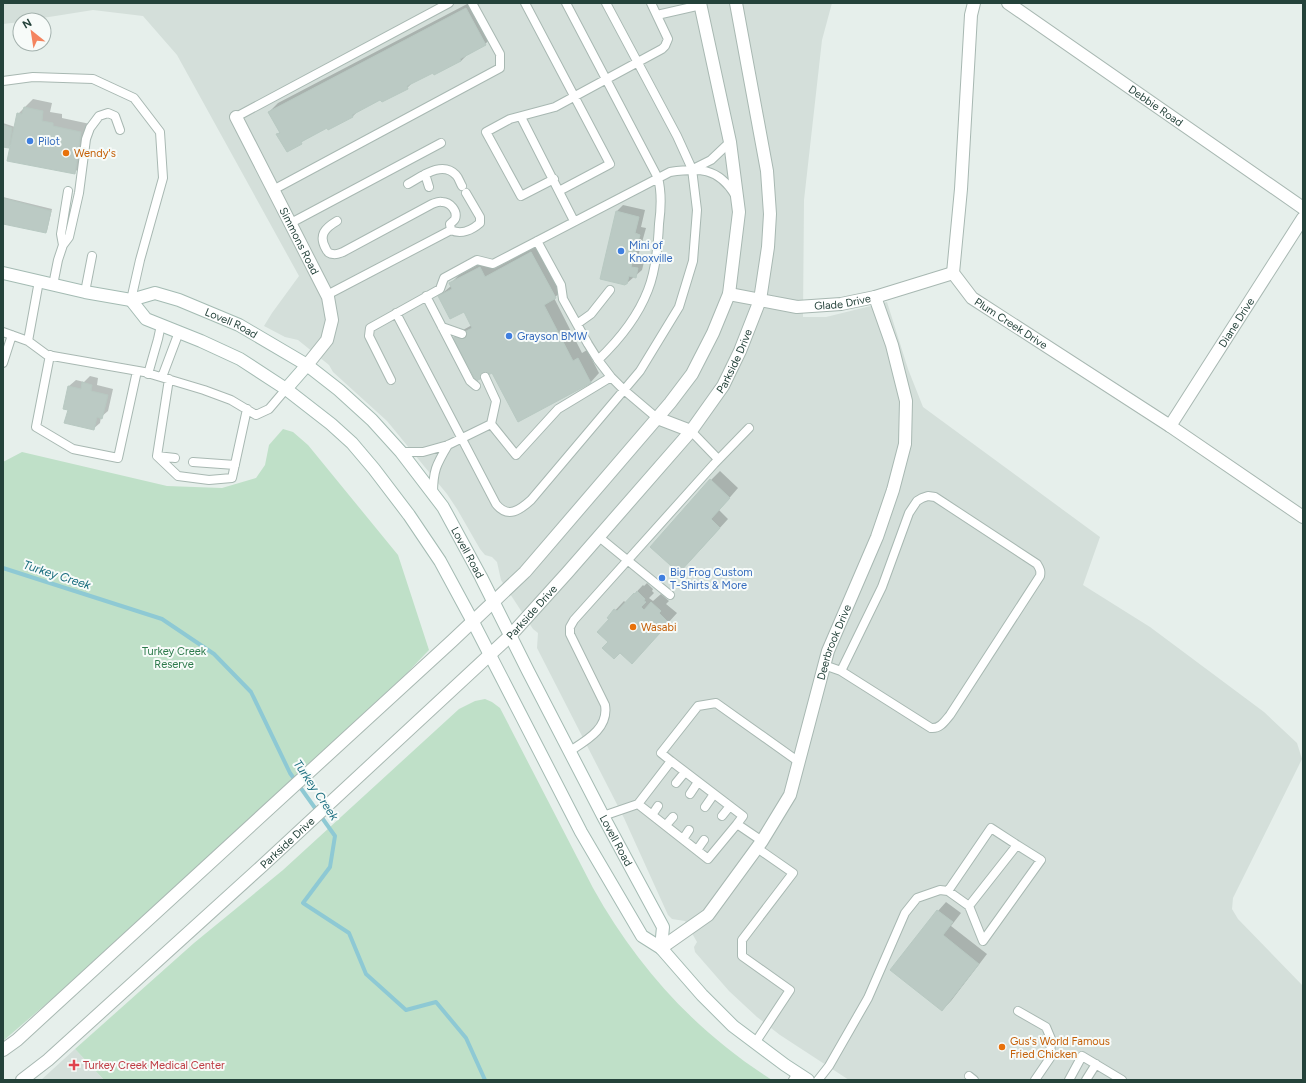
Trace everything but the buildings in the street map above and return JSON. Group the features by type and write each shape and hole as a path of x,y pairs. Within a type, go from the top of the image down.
{"street":[{"name":"Parkside Drive","path":"22,1080 48,1060 306,826 510,636 528,618 690,431 723,386 740,351 760,300 768,247 770,214 767,171 736,3"},
{"path":"953,273 961,189 971,15 974,3"},
{"name":"Debbie Road","path":"1008,3 1303,208"},
{"path":"3,1050 17,1040 473,622 525,572 670,403 692,374 713,333 728,294 739,212 730,142 700,4"},
{"name":"Simmons Road","path":"236,117 327,295 332,320 327,340 286,389"},
{"name":"Diane Drive","path":"1170,426 1303,218"},
{"name":"Lovell Road","path":"3,273 85,292 131,300 155,293 179,300 239,325 307,365 339,390 372,420 401,452 443,507 481,577 603,816 663,927 661,948"},
{"name":"Glade Drive","path":"728,294 797,307 841,304 875,297 953,273"},
{"name":"Plum Creek Drive","path":"953,273 972,298 1170,426 1303,517"},
{"name":"Deerbrook Drive","path":"661,948 708,915 759,845 790,795 828,651 877,537 893,490 905,444 906,401 892,345 875,297"},
{"path":"131,300 146,320 179,332 240,359 286,389 331,424 352,443 392,492 440,561 473,622 580,832 642,936 661,948 702,995 733,1026 795,1076 808,1080"},
{"path":"657,418 690,431"}],"lane":[{"path":"236,117 449,3"},
{"path":"272,190 500,68 500,54 472,3"},
{"path":"525,3 610,164 559,191"},
{"path":"566,3 658,178 660,186 661,207 658,242 648,290 639,308 623,332 609,350 598,360"},
{"path":"396,313 500,509 508,512 520,510 531,500 640,371 678,307 693,261 697,210 692,169 677,136 606,3"},
{"path":"554,179 521,196 486,132 510,119 554,107 662,49 667,43 668,39 651,3"},
{"path":"657,15 700,4"},
{"path":"3,81 33,77 93,79 134,98 160,132 163,178 140,260 131,300"},
{"path":"53,285 58,260 63,245 69,237 79,193 86,139 90,128 99,116 108,113 115,116 120,130"},
{"path":"521,117 554,179 574,221"},
{"path":"692,169 711,160 730,142"},
{"path":"290,224 441,143"},
{"path":"327,295 451,230 461,232 480,223 480,218 456,175 448,170 438,169 425,174 408,184"},
{"path":"391,380 369,336 370,328 440,289 444,278 477,260 493,264 670,172 692,169 704,170 722,179 732,190 737,199"},
{"path":"425,174 432,204"},
{"path":"63,245 61,234 68,191"},
{"path":"337,221 325,230 322,237 328,252 333,254 343,252 432,204 441,201 446,202 456,213 455,219 450,224 451,230"},
{"path":"536,241 561,285 563,299 598,360 611,377 624,390 657,418"},
{"path":"85,292 92,256"},
{"path":"28,341 39,282"},
{"path":"577,324 591,314 610,290"},
{"path":"426,296 470,381 476,386"},
{"path":"148,374 161,325"},
{"path":"442,327 462,334"},
{"path":"3,332 28,341 47,355 137,371 166,378 231,400 256,415 269,409 286,389"},
{"path":"157,456 166,378 179,332"},
{"path":"3,363 12,335"},
{"path":"50,355 36,427 73,449 118,458 137,371"},
{"path":"485,377 496,401 491,424"},
{"path":"491,424 516,455 558,409 611,377"},
{"path":"157,456 178,476 209,480 232,478 247,409"},
{"path":"401,452 423,452 448,445 491,424"},
{"path":"570,751 594,733 603,723 606,713 605,705 570,634 570,627 574,620 718,460 749,428"},
{"path":"690,431 718,460"},
{"path":"434,494 434,471 448,445"},
{"path":"157,456 175,458"},
{"path":"193,462 235,465"},
{"path":"824,665 841,671 931,728 937,728 950,714 1040,576 1040,568 935,497 928,496 922,498 909,513 882,587 841,671"},
{"path":"599,536 670,595"},
{"path":"638,804 708,859 743,816 661,753 698,706 716,703 799,762"},
{"path":"603,816 638,804 671,761"},
{"path":"676,783 685,772"},
{"path":"690,794 698,782"},
{"path":"705,807 714,794"},
{"path":"652,815 658,806"},
{"path":"722,816 730,806"},
{"path":"666,825 673,817"},
{"path":"737,824 759,845 793,873 742,940 742,956 790,990 755,1043"},
{"path":"818,1080 829,1066 868,998 905,913 916,898 940,890 948,891 969,906 983,941 1041,860 991,828 948,891"},
{"path":"683,839 689,830"},
{"path":"697,850 704,840"},
{"path":"969,906 1016,845"},
{"path":"1018,1011 1046,1027 1051,1039 1050,1058 1035,1080"},
{"path":"1069,1080 1082,1056 1122,1080"},
{"path":"1086,1080 1096,1064"}],"shaded area":[{"path":"3,3 832,3 822,40 804,200 803,317 826,317 887,302 908,369 923,407 1100,537 1083,585 1150,627 1264,712 1297,743 1302,759 1233,898 1232,909 1238,919 1303,986 1303,1080 849,1080 780,1035 757,1017 729,991 695,952 694,947 697,942 685,921 672,919 668,915 624,818 537,648 538,633 533,629 501,580 497,562 492,557 485,555 480,549 447,494 387,421 333,372 329,365 298,340 285,337 264,326 299,276 177,55 143,16 93,10 52,17 52,12 12,12 12,23 3,24"},
{"name":"Turkey Creek Medical Center","path":"75,1049 104,1080 41,1080"}],"green space":[{"name":"Turkey Creek Reserve","path":"283,429 293,432 308,445 398,555 429,650 407,673 341,734 53,998 3,1041 3,462 22,452 167,486 222,488 256,478 265,465 269,445"},
{"path":"485,699 500,708 593,888 610,917 649,971 693,1019 744,1061 772,1080 104,1080 75,1049 194,943 283,870 459,709 475,701"}],"waterway":[{"name":"Turkey Creek","path":"3,568 162,619 214,654 251,692 290,773 335,836 330,867 303,903 349,933 366,974 406,1010 436,1002 466,1038 485,1080"}],"place":[{"name":"Pilot","path":"30,141"},
{"name":"Wendy's","path":"66,153"},
{"name":"Mini of Knoxville","path":"621,251"},
{"name":"Grayson BMW","path":"509,336"},
{"name":"Big Frog Custom T-Shirts & More","path":"662,578"},
{"name":"Wasabi","path":"633,627"},
{"name":"Gus's World Famous Fried Chicken","path":"1002,1047"},
{"name":"Turkey Creek Medical Center","path":"74,1065"}]}
